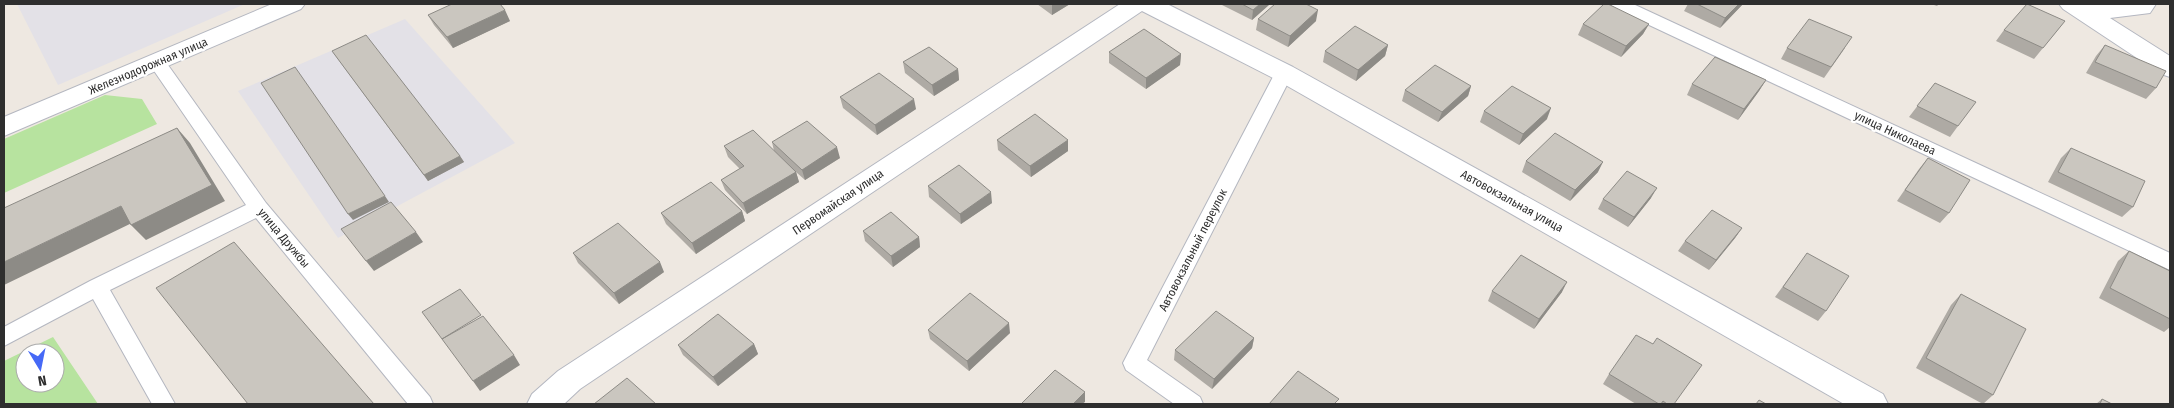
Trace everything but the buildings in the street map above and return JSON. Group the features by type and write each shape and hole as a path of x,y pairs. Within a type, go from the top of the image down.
{"street":[{"name":"Железнодорожная улица","path":"4,127 292,4"},
{"name":"Первомайская улица","path":"543,404 577,375 1136,4"},
{"name":"Автовокзальная улица","path":"1148,4 1284,73 1872,404"},
{"path":"2080,8 2142,8 2144,4"},
{"path":"2080,8 2170,68"}],"lane":[{"name":"улица Николаева","path":"1620,4 2170,262"},
{"name":"улица Дружбы","path":"156,62 259,208 422,404"},
{"name":"Автовокзальный переулок","path":"1192,404 1134,363 1284,73"},
{"path":"4,337 97,287 259,208"},
{"path":"97,287 164,404"}],"shaded area":[{"path":"17,4 245,4 58,85"},
{"path":"405,19 515,143 338,238 238,91"}],"green space":[{"path":"105,95 142,99 157,124 4,193 4,139"},
{"path":"53,337 57,343 41,343"},
{"path":"65,355 98,404 4,404 4,361 15,356 15,393 65,393"}]}
